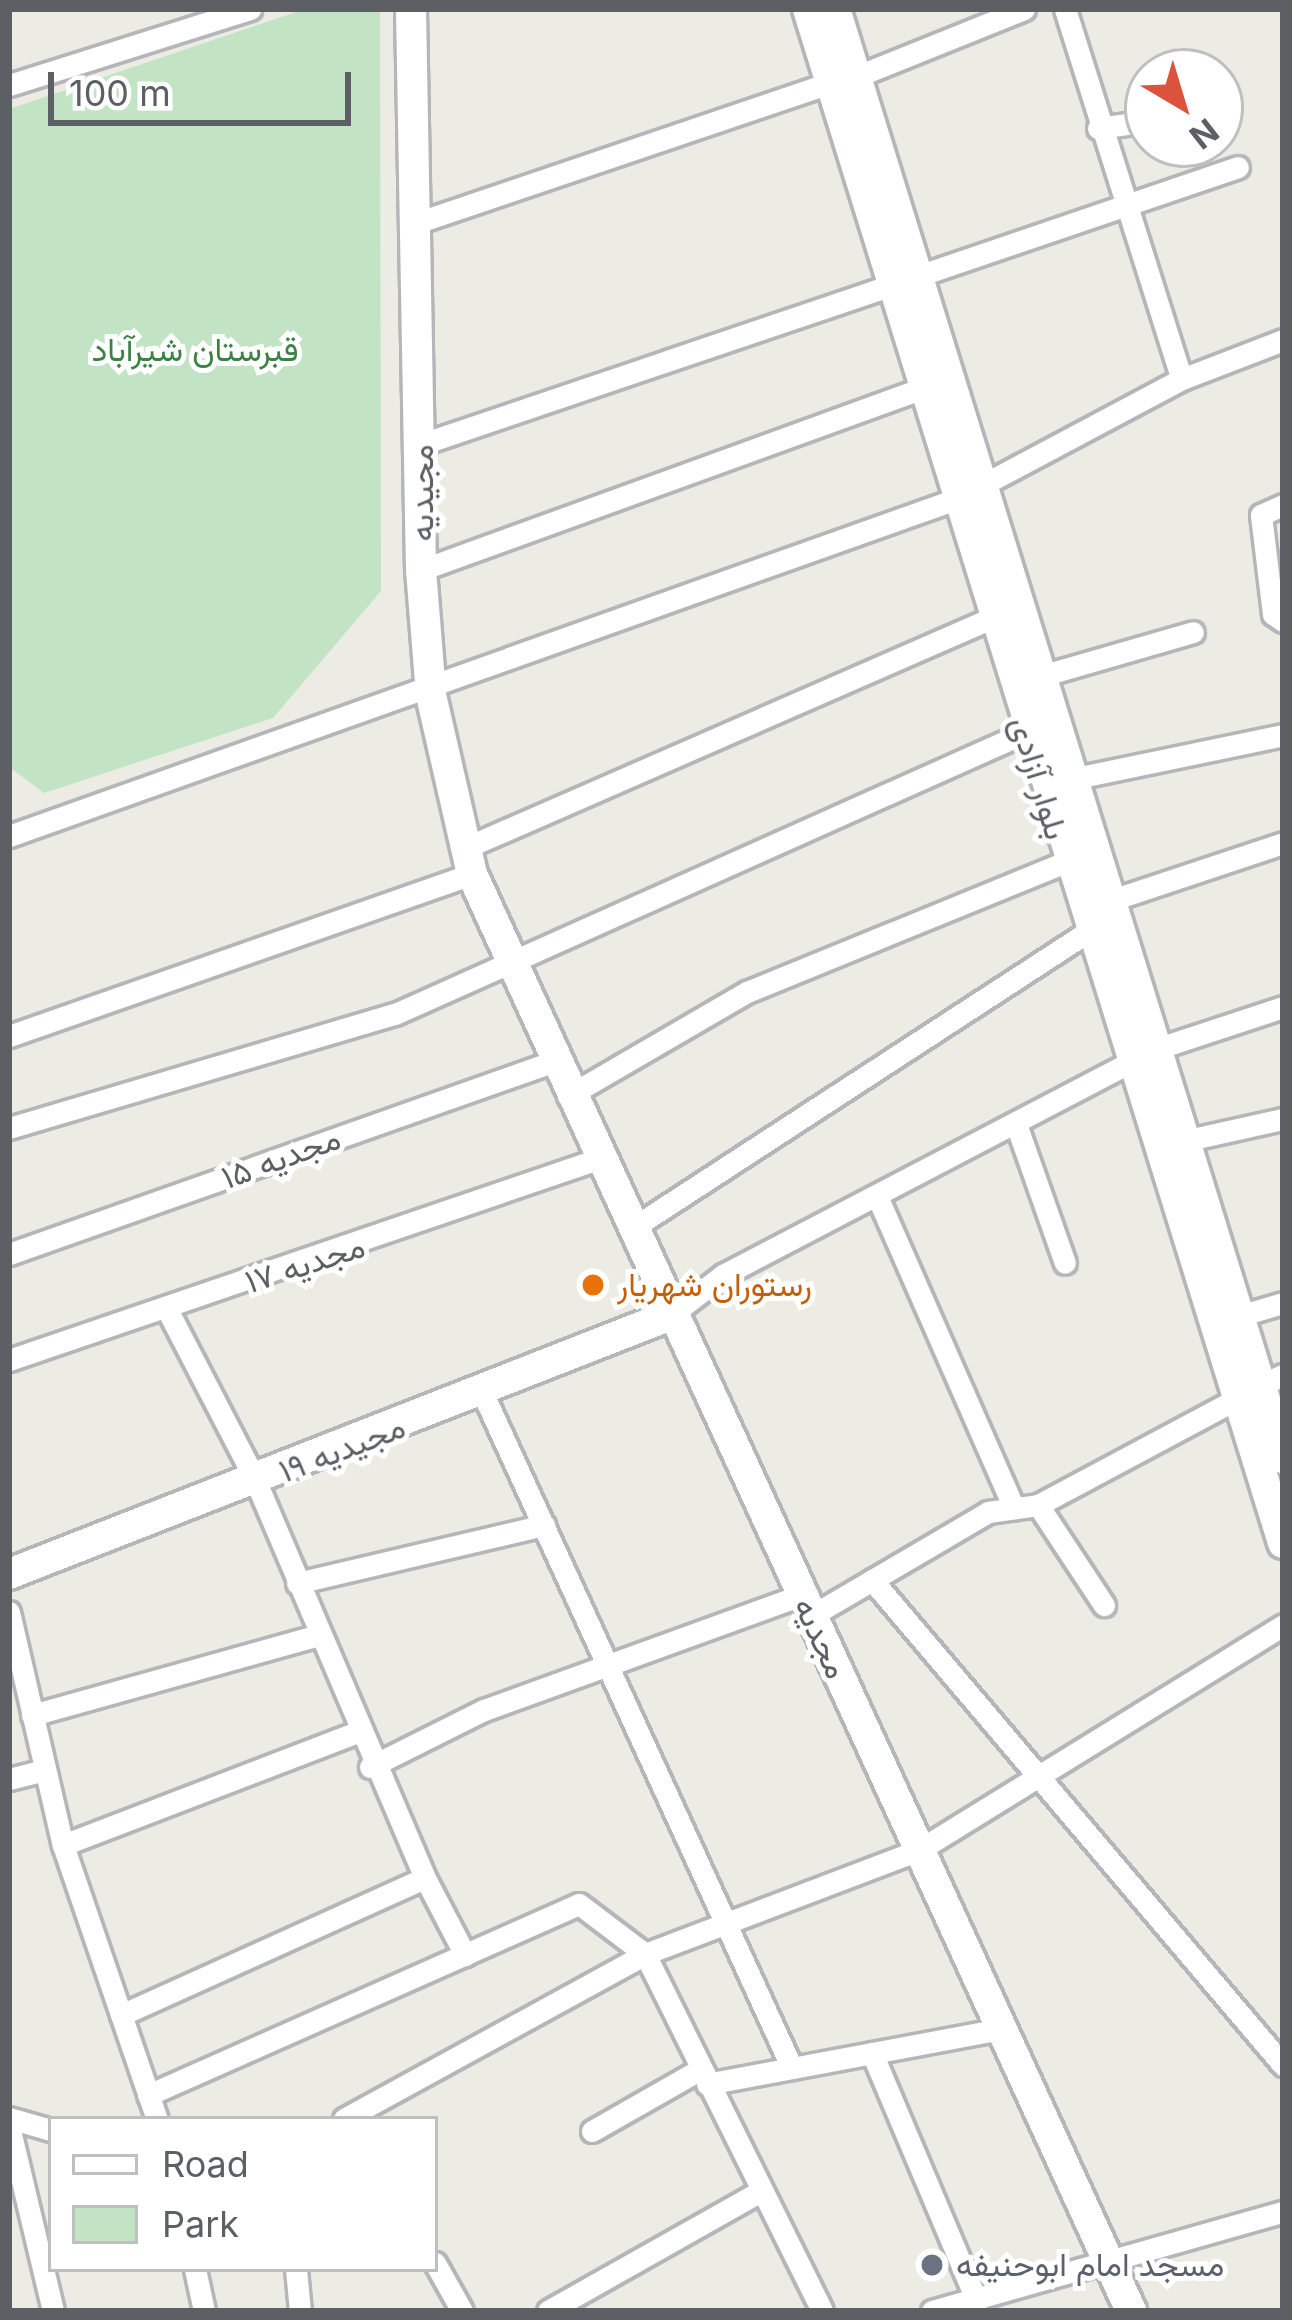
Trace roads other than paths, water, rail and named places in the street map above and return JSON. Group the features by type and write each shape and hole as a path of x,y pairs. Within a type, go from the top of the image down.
{"street":[{"name":"مجیدیه","path":"411,9 422,221 422,570 430,695 468,861 508,966"},
{"name":"بلوار آزادی","path":"808,9 843,80 968,489 1071,779 1167,1146 1259,1387 1283,1543"},
{"path":"835,9 843,80"},
{"path":"422,221 843,80 1024,9"},
{"path":"1065,9 1119,202 1182,379"},
{"path":"9,85 239,11"},
{"path":"1098,128 1124,124"},
{"path":"422,444 904,281 1119,202 1235,168"},
{"name":"بلوار آزادی","path":"904,281 923,388 968,489 992,618 1025,660 1026,732 1086,933 1140,1057"},
{"path":"9,836 430,695 968,489 1182,379 1283,340"},
{"path":"422,570 923,388"},
{"path":"1283,505 1261,515 1283,621"},
{"path":"9,1036 468,861 992,618"},
{"path":"1025,660 1193,632"},
{"path":"9,1128 394,1013 1026,732"},
{"path":"1071,779 1283,735"},
{"path":"1106,902 1283,843"},
{"path":"568,1096 747,992 1065,862"},
{"path":"631,1229 1086,933"},
{"name":"مجدیه","path":"508,966 1131,2311"},
{"path":"670,1315 877,1196 1140,1057 1283,1007"},
{"name":"مجدیه ۱۵","path":"9,1254 552,1062"},
{"path":"1167,1146 1283,1119"},
{"path":"1016,1124 1065,1263"},
{"name":"بلوار آزادی","path":"1167,1146 1283,1458"},
{"name":"مجدیه ۱۷","path":"9,1360 598,1159"},
{"path":"877,1196 1014,1508"},
{"path":"1232,1318 1283,1303"},
{"path":"167,1309 256,1481 370,1767 465,1955"},
{"name":"مجیدیه ۱۹","path":"9,1574 484,1396 670,1315"},
{"path":"370,1767 608,1665 806,1606 872,1580 1014,1508 1038,1504 1259,1387"},
{"path":"484,1396 792,2068"},
{"path":"1038,1504 1105,1604"},
{"path":"297,1583 544,1526"},
{"path":"872,1580 1034,1778 1283,2066"},
{"path":"9,1612 23,1705 63,1845 156,2116"},
{"path":"349,2116 645,1954 920,1850 1283,1625"},
{"path":"23,1705 318,1635"},
{"path":"63,1845 357,1732"},
{"path":"9,1779 45,1770"},
{"path":"121,2015 424,1878"},
{"path":"148,2096 580,1904 645,1954 822,2311"},
{"path":"592,2132 703,2077 792,2068 1002,2029"},
{"path":"872,2053 977,2302"},
{"path":"48,2129 9,2122 53,2311"},
{"path":"548,2311 760,2191"},
{"path":"932,2311 1283,2212"},
{"path":"438,2268 462,2311"},
{"path":"196,2272 204,2311"},
{"path":"296,2272 301,2311"}],"place":[{"name":"رستوران شهریار","path":"593,1285"},
{"name":"مسجد امام ابوحنیفه","path":"932,2265"}],"park label":[{"name":"قبرستان شیرآباد","path":"195,350"}]}
